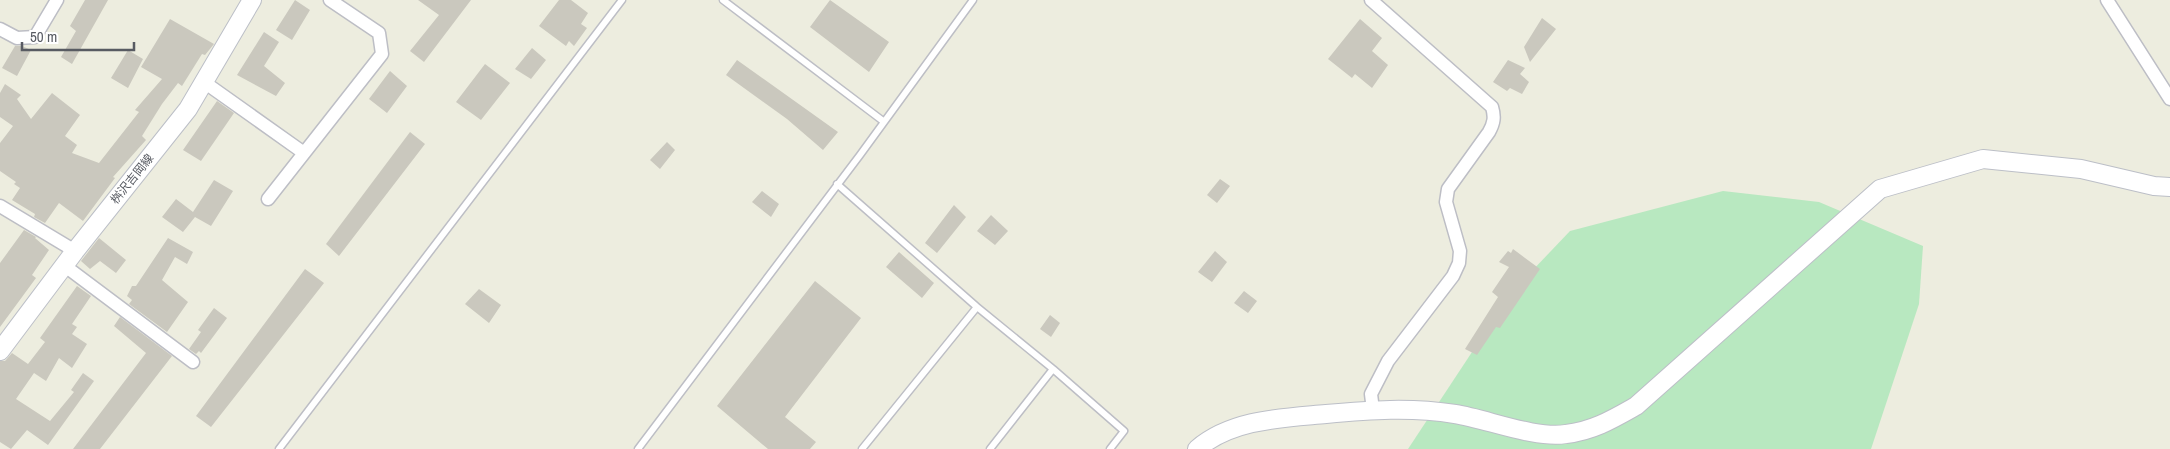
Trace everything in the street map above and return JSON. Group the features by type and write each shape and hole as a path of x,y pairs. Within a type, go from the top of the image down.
{"street":[{"path":"0,29 17,38 35,38 56,0"},
{"name":"桝沢吉岡線","path":"0,350 75,251 188,109 252,0"},
{"path":"268,199 382,54 379,33 330,0"},
{"path":"1371,0 1492,107 1494,115 1494,123 1489,132 1448,189 1446,202 1460,251 1459,264 1388,361 1371,394 1373,410"},
{"path":"2107,0 2170,99"},
{"path":"204,82 304,153"},
{"path":"1197,449 1205,442 1241,426 1278,418 1373,410 1416,409 1456,414 1530,432 1565,435 1601,426 1636,406 1880,189 1983,160 2081,169 2154,186 2170,187"},
{"path":"0,206 75,251"},
{"path":"65,266 193,362"}],"lane":[{"path":"279,449 622,0"},
{"path":"724,0 883,121"},
{"path":"638,449 838,184 973,0"},
{"path":"838,184 977,307 1053,369 1124,431 1110,449"},
{"path":"862,449 977,307"},
{"path":"990,449 1053,369"}],"green space":[{"path":"1723,191 1819,202 1923,246 1919,304 1871,449 1408,449 1511,293 1570,231"}],"building":[{"path":"85,0 108,0 72,64 61,57 76,31 70,26"},
{"path":"295,0 310,10 292,40 276,30"},
{"path":"418,0 471,0 424,62 410,51 439,15"},
{"path":"559,0 571,0 588,13 581,24 587,28 574,46 569,41 566,46 539,26"},
{"path":"830,0 889,42 869,72 810,27"},
{"path":"1542,18 1556,29 1530,62 1524,47"},
{"path":"170,19 214,44 205,55 202,54 182,86 178,83 162,104 142,136 146,140 113,177 115,178 83,221 59,203 45,223 34,217 35,214 12,200 20,188 14,184 16,182 0,171 0,143 13,126 0,117 0,93 5,84 21,95 17,99 31,119 52,93 80,115 65,136 77,145 72,153 99,163 139,112 135,110 162,79 141,67"},
{"path":"1360,19 1382,38 1372,51 1388,65 1372,88 1355,74 1352,78 1328,59"},
{"path":"264,32 279,42 264,66 285,83 276,96 237,75"},
{"path":"15,46 22,46 31,50 17,76 2,68"},
{"path":"532,48 546,60 531,79 515,69"},
{"path":"128,50 143,59 128,88 111,78"},
{"path":"737,60 838,132 823,150 787,119 726,75"},
{"path":"1508,60 1525,68 1520,74 1529,82 1522,94 1510,88 1507,91 1493,82"},
{"path":"485,64 510,83 481,120 456,102"},
{"path":"390,71 407,86 387,113 369,99"},
{"path":"217,101 234,113 201,161 183,150"},
{"path":"410,132 425,144 339,256 326,244"},
{"path":"667,142 675,150 660,169 650,160"},
{"path":"1220,179 1230,186 1217,203 1207,195"},
{"path":"214,180 233,191 211,226 195,217 183,232 162,217 176,199 193,212"},
{"path":"762,191 779,204 771,217 752,202"},
{"path":"954,205 966,217 937,253 925,243"},
{"path":"991,215 1008,231 995,245 977,231"},
{"path":"24,230 36,237 49,250 32,275 36,278 0,327 0,263"},
{"path":"99,238 126,260 116,273 100,261 90,269 81,261"},
{"path":"168,238 193,252 187,264 175,257 162,280 188,302 167,332 129,304 132,300 127,296 132,286 136,286"},
{"path":"1513,249 1540,269 1500,328 1496,327 1477,355 1465,349 1498,297 1492,292 1509,267 1499,262 1508,251 1511,253"},
{"path":"1215,251 1227,262 1212,282 1198,272"},
{"path":"899,252 934,283 922,298 886,267"},
{"path":"305,269 324,283 211,427 196,416"},
{"path":"815,281 861,318 785,417 816,442 810,449 768,449 717,406"},
{"path":"77,286 91,296 72,324 77,327 72,334 87,344 72,368 59,358 46,381 34,373 16,399 50,421 74,392 71,390 83,373 94,381 48,445 27,430 11,449 0,442 0,361 5,361 12,353 28,364 45,342 40,338"},
{"path":"479,289 501,305 489,323 465,304"},
{"path":"1244,291 1257,301 1248,313 1234,303"},
{"path":"214,308 227,318 201,353 199,351 196,354 189,349 201,332 198,330"},
{"path":"1050,315 1060,323 1051,337 1040,329"},
{"path":"120,317 172,356 100,449 73,449 146,353 114,326"}]}
